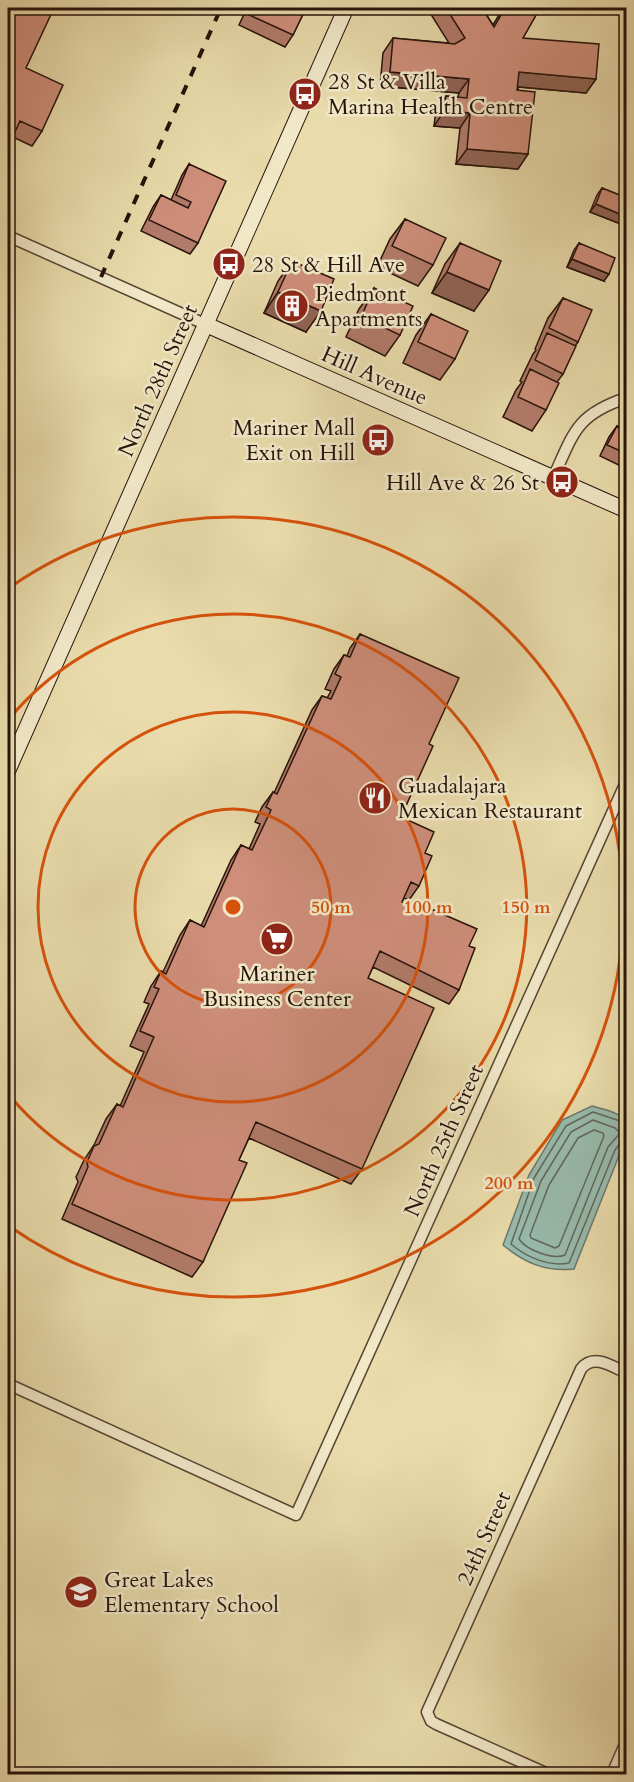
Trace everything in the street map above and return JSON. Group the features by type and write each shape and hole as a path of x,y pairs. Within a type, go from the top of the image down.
{"main road":[{"name":"North 28th Street","path":"8,770 346,8"},
{"name":"Hill Avenue","path":"207,325 627,510"}],"street":[{"name":"Hill Avenue","path":"8,236 207,325"},
{"path":"553,478 580,425 589,414 627,398"},
{"name":"North 25th Street","path":"8,1383 296,1515 627,782"},
{"name":"24th Street","path":"548,1774 431,1721 427,1712 574,1380 587,1362 603,1362 627,1373"},
{"path":"612,1774 627,1742"}],"water":[{"path":"592,1106 615,1113 623,1119 626,1131 625,1145 574,1269 554,1269 536,1265 519,1257 503,1245 529,1175 562,1120"}],"building":[{"path":"8,8 54,8 26,68 63,85 42,131 20,121 10,143 8,142"},
{"path":"250,8 306,8 293,35 247,14"},
{"path":"446,8 482,8 494,27 505,8 540,8 523,38 599,44 596,79 519,72 517,90 535,92 528,154 467,149 470,113 444,111 446,96 467,98 469,79 390,72 393,38 455,44 465,38"},
{"path":"189,164 226,181 198,243 149,220 161,195 188,208 191,202 176,195"},
{"path":"602,188 627,198 627,217 596,204"},
{"path":"405,219 446,238 433,265 392,246"},
{"path":"460,243 501,261 489,290 447,272"},
{"path":"579,243 615,258 609,274 572,259"},
{"path":"292,261 334,279 321,311 278,292"},
{"path":"374,288 413,306 400,335 361,317"},
{"path":"563,298 592,310 578,342 549,328"},
{"path":"431,314 468,331 455,359 418,342"},
{"path":"547,333 576,346 563,374 535,360"},
{"path":"530,369 559,383 546,410 518,397"},
{"path":"617,426 627,431 627,454 607,445"},
{"path":"360,634 459,678 429,744 433,746 401,817 434,832 425,853 432,856 419,886 411,882 402,902 428,914 431,909 477,929 469,946 475,948 459,990 380,951 368,978 434,1008 362,1169 256,1122 239,1160 247,1163 203,1262 72,1204 88,1167 87,1162 94,1146 99,1144 117,1104 123,1107 154,1037 140,1031 159,989 154,987 161,971 166,974 190,920 204,927 241,845 252,850 271,810 266,807 273,792 277,794 322,696 331,699 341,677 335,674 344,655 350,657"}],"railway":[{"path":"101,277 221,8"}],"place":[{"name":"28 St & Villa Marina Health Centre","path":"305,94"},
{"name":"28 St & Hill Ave","path":"229,264"},
{"name":"Piedmont Apartments","path":"292,306"},
{"name":"Mariner Mall Exit on Hill","path":"378,440"},
{"name":"Hill Ave & 26 St","path":"562,482"},
{"name":"Guadalajara Mexican Restaurant","path":"375,798"},
{"name":"Mariner Business Center","path":"277,939"},
{"name":"Great Lakes Elementary School","path":"81,1592"}]}
